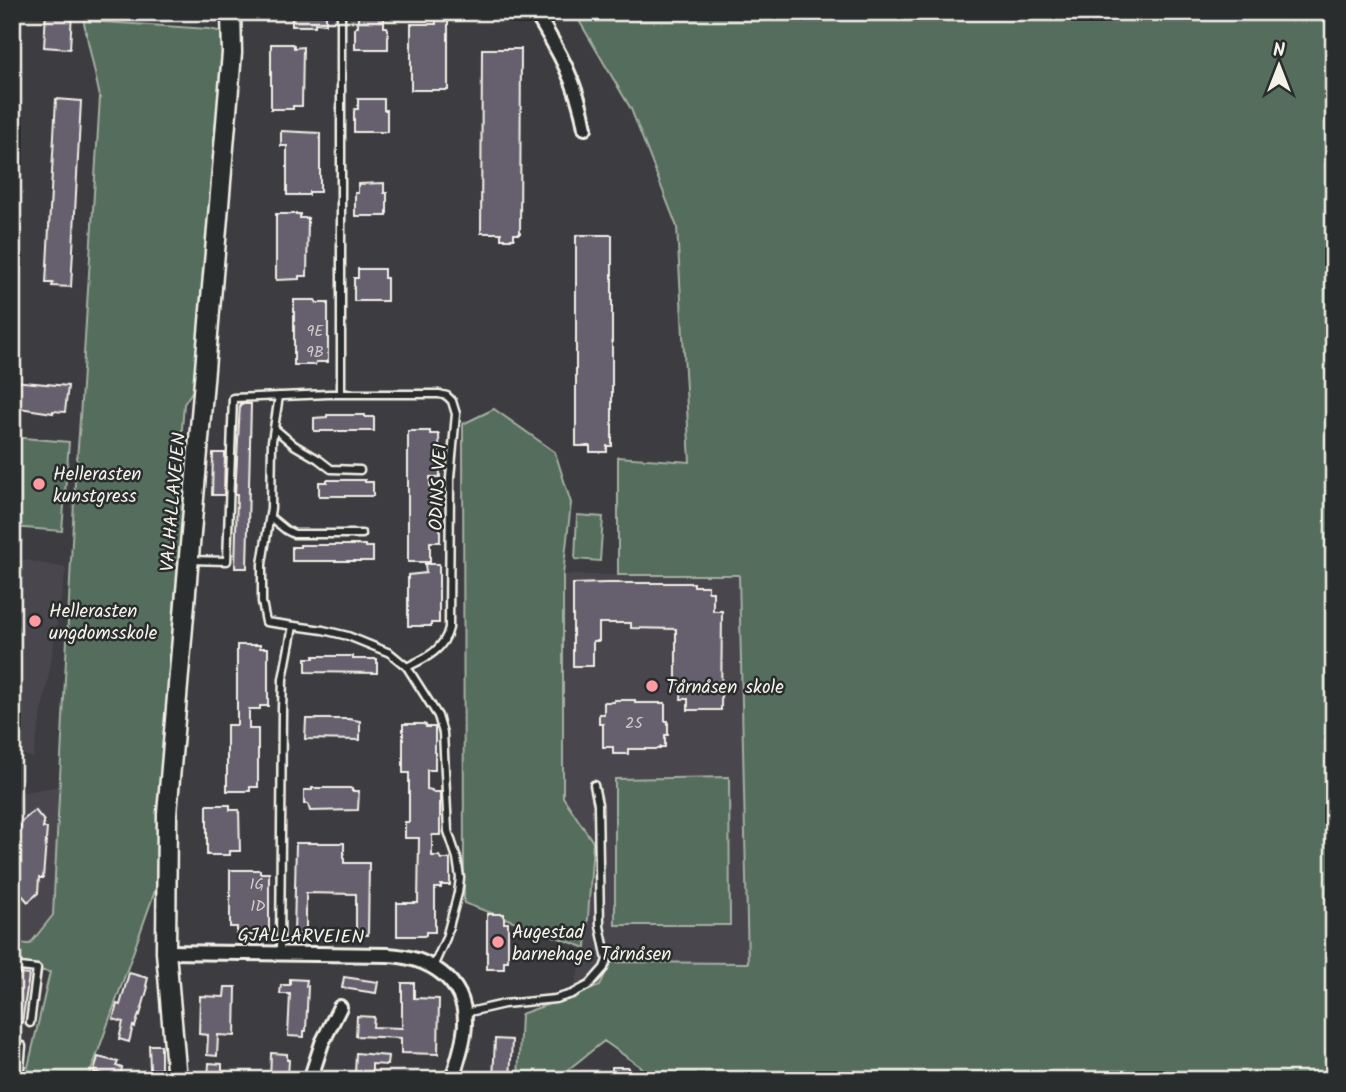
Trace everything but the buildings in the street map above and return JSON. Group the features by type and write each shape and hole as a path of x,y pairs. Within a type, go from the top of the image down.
{"street":[{"name":"VALHALLAVEIEN","path":"177,1080 166,952 168,795 232,53 231,12"},
{"path":"535,12 572,79 582,106 585,128"},
{"name":"GJALLARVEIEN","path":"166,952 415,958 448,979 455,988 465,1013"},
{"path":"310,1080 322,1043 340,1007"},
{"path":"452,1080 464,1031 465,1013"}],"lane":[{"path":"341,12 341,394"},
{"name":"ODINS VEI","path":"188,560 227,561 233,397 444,395 452,401 456,409 450,478 449,628 446,639 436,651 407,667"},
{"path":"279,396 271,464 270,517 262,564 262,602 266,622 336,633 362,640 390,653 407,667 442,724 448,831 459,867 460,886 446,938 433,967"},
{"path":"274,428 293,445 318,458 331,469 360,470"},
{"path":"270,517 294,534 362,534"},
{"path":"280,954 282,710 285,664 293,626"},
{"path":"465,1013 572,994 589,985 604,968 607,960 600,926 598,804 594,785"},
{"path":"12,965 37,968 30,1023"},
{"path":"19,1080 22,1046"}],"shaded area":[{"name":"Hellerasten ungdomsskole","path":"12,557 66,568 33,758 12,750"},
{"name":"Tårnåsen skole","path":"563,575 739,575 748,963 610,962 600,986 571,996 586,948 593,842 563,798"},
{"path":"60,786 53,915 30,944 12,943 12,794"}],"green space":[{"path":"84,12 90,12 89,21 223,32 219,106 193,390 184,404 181,441 187,461 185,505 161,802 157,885 88,1080 25,1080 50,972 12,966 12,943 30,944 53,915 75,482 100,97"},
{"path":"574,12 1334,12 1334,1080 659,1080 604,1041 555,1080 518,1080 521,1014 600,986 610,962 748,963 739,575 618,575 618,457 690,462 677,227 631,109"},
{"path":"494,409 555,452 571,503 563,575 563,797 593,842 586,948 464,903 463,424"},
{"name":"Hellerasten kunstgress","path":"12,437 69,442 62,531 12,527"},
{"path":"577,515 603,517 600,561 575,559"},
{"path":"729,777 730,925 615,925 615,779"}],"place":[{"name":"Hellerasten kunstgress","path":"39,484"},
{"name":"Hellerasten ungdomsskole","path":"35,621"},
{"name":"Tårnåsen skole","path":"652,686"},
{"name":"Augestad barnehage Tårnåsen","path":"498,942"}]}
